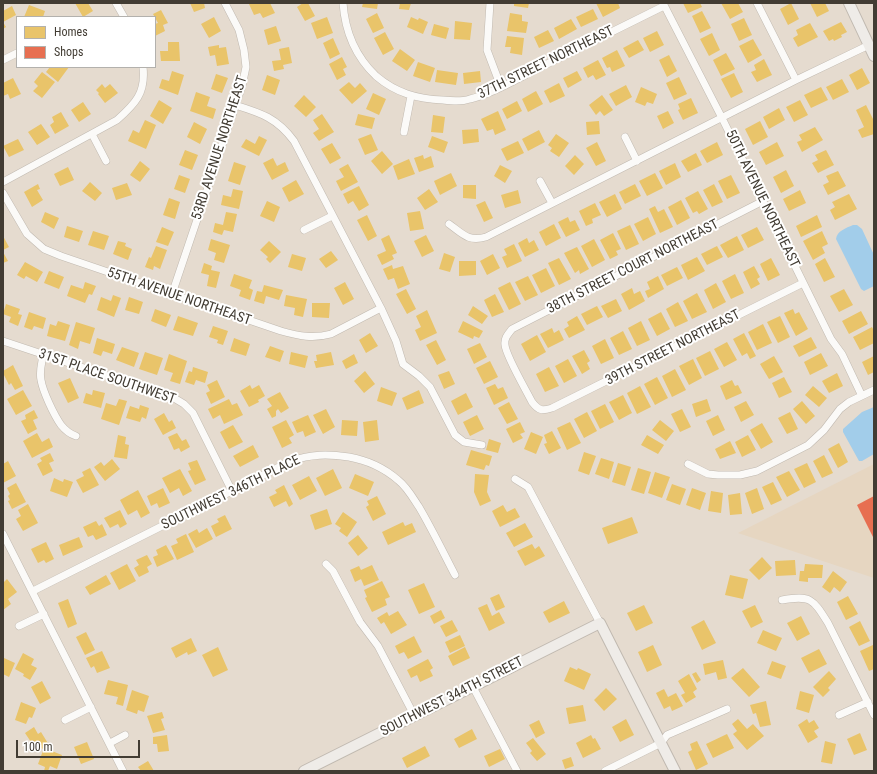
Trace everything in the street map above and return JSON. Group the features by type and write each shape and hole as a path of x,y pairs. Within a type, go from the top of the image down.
{"street":[{"path":"116,3 123,16"},
{"name":"53RD AVENUE NORTHEAST","path":"172,294 242,86 246,67 239,30 225,3"},
{"name":"37TH STREET NORTHEAST","path":"343,3 344,15 355,49 363,61 385,84 411,96 423,99 462,101 501,87 664,4"},
{"path":"487,3 487,50 501,87"},
{"path":"757,3 796,80"},
{"path":"849,3 874,56"},
{"name":"50TH AVENUE NORTHEAST","path":"664,4 831,339 842,354 861,394"},
{"path":"449,224 469,238 477,239 486,237 796,80 869,45"},
{"path":"3,60 16,54"},
{"path":"3,182 117,120 132,107 139,97 143,86 143,68"},
{"path":"404,132 411,96"},
{"path":"235,105 276,121 289,134 304,158 332,216 381,308 396,341 403,364 419,376 430,387 455,435 464,442 482,445"},
{"path":"92,134 106,161"},
{"path":"626,137 637,161"},
{"path":"540,181 552,203"},
{"name":"55TH AVENUE NORTHEAST","path":"3,193 27,234 44,249 282,332 310,337 331,334 381,308"},
{"name":"38TH STREET COURT NORTHEAST","path":"543,410 536,408 532,402 509,356 505,344 506,336 512,328 763,201"},
{"path":"304,230 332,216"},
{"name":"39TH STREET NORTHEAST","path":"543,410 552,408 803,283"},
{"name":"31ST PLACE SOUTHWEST","path":"3,341 174,398 184,404 193,413 232,491"},
{"path":"43,355 40,370 41,380 45,392 61,424 71,434 76,436"},
{"path":"688,464 708,474 740,475 757,471 808,445 824,430 840,409 861,394 874,390"},
{"name":"SOUTHWEST 346TH PLACE","path":"33,591 291,460 304,456 334,454 361,459 399,480 411,495 433,532 455,575"},
{"path":"515,479 528,487 600,623 675,771"},
{"path":"3,534 124,771"},
{"path":"326,564 333,571 360,622 378,646 415,717"},
{"path":"782,600 805,598 814,602 820,609 874,715"},
{"path":"19,626 44,614"},
{"name":"SOUTHWEST 344TH STREET","path":"304,771 415,717 600,623"},
{"path":"473,687 517,771"},
{"path":"839,716 868,702"},
{"path":"65,720 91,707"},
{"path":"605,771 661,744 667,735 727,709"},
{"path":"110,743 125,735"}],"shaded area":[{"path":"874,464 874,578 738,533"}],"water":[{"path":"853,225 857,225 862,229 874,255 874,286 864,291 861,289 836,239 840,232"},
{"path":"874,407 874,454 862,461 859,461 843,432 843,429 862,412"}],"building: Homes":[{"path":"75,3 88,3 93,11 82,16"},
{"path":"190,3 204,3 205,8 194,12"},
{"path":"270,3 275,13 263,18 260,13 254,15 249,4"},
{"path":"303,3 308,3 315,16 305,21 297,7"},
{"path":"363,3 378,3 377,9 362,7"},
{"path":"400,3 411,3 409,10 399,9"},
{"path":"514,3 529,3 528,8 514,6"},
{"path":"596,3 618,3 620,8 603,17"},
{"path":"683,3 700,3 702,7 688,13"},
{"path":"721,3 738,3 743,12 730,19"},
{"path":"791,3 799,19 788,25 780,9"},
{"path":"810,3 825,3 829,11 817,17"},
{"path":"29,5 45,11 43,16 24,16"},
{"path":"12,6 16,15 3,22 3,11"},
{"path":"593,9 598,19 581,27 576,17"},
{"path":"161,10 168,23 163,25 165,31 156,36 156,24 158,23 156,16 153,14"},
{"path":"702,11 711,28 700,33 692,16"},
{"path":"377,13 384,28 373,33 366,19"},
{"path":"510,13 522,15 522,21 528,22 526,33 507,31"},
{"path":"214,17 221,31 209,38 201,24"},
{"path":"327,17 333,33 317,39 311,23"},
{"path":"411,17 418,20 419,18 428,22 423,34 407,27"},
{"path":"744,18 752,35 739,41 731,24"},
{"path":"571,19 577,29 559,39 554,28"},
{"path":"455,21 472,23 470,40 454,39"},
{"path":"3,22 6,27 3,29"},
{"path":"841,22 847,32 841,35 842,37 834,41 833,39 829,41 823,31"},
{"path":"810,23 818,37 798,47 793,38 798,35 796,30"},
{"path":"434,24 449,28 446,39 431,35"},
{"path":"276,26 281,41 268,45 264,30"},
{"path":"548,30 554,41 539,48 534,37"},
{"path":"657,31 664,45 650,52 643,38"},
{"path":"385,32 394,49 383,55 374,38"},
{"path":"712,33 720,50 709,56 700,39"},
{"path":"507,36 524,38 522,55 510,53 511,47 505,47"},
{"path":"333,38 340,54 330,59 323,43"},
{"path":"753,39 762,55 748,63 739,46"},
{"path":"638,40 644,50 629,58 623,48"},
{"path":"168,42 179,42 180,61 161,61 160,51 168,51"},
{"path":"219,45 219,48 226,47 229,64 217,66 215,55 210,56 208,47"},
{"path":"289,47 292,63 283,65 284,69 274,71 272,61 281,60 279,49"},
{"path":"400,49 415,60 407,71 392,61"},
{"path":"617,50 625,66 612,72 610,67 607,68 602,58"},
{"path":"726,53 735,69 721,76 713,60"},
{"path":"669,55 677,71 667,77 659,60"},
{"path":"342,57 347,67 343,69 346,75 337,80 329,64"},
{"path":"764,59 772,75 757,82 751,72 756,70 754,65"},
{"path":"598,60 606,75 596,80 593,75 588,78 583,68"},
{"path":"418,62 435,68 430,82 413,76"},
{"path":"49,68 68,68 58,82 46,72"},
{"path":"862,68 870,83 857,90 849,75"},
{"path":"437,70 458,73 456,85 435,82"},
{"path":"172,71 184,75 178,95 159,88 162,79 169,81"},
{"path":"480,71 481,82 464,84 463,73"},
{"path":"577,71 582,80 568,88 563,78"},
{"path":"42,72 55,82 42,98 33,91 38,86 34,82"},
{"path":"734,73 743,92 731,98 721,79"},
{"path":"216,74 228,78 222,93 211,89"},
{"path":"267,75 280,80 275,95 262,90"},
{"path":"679,77 687,94 674,100 666,83"},
{"path":"13,78 21,94 10,99 8,94 3,96 3,83"},
{"path":"842,79 849,92 833,100 826,87"},
{"path":"349,82 355,88 360,83 367,91 352,104 339,90"},
{"path":"559,83 565,96 550,103 544,91"},
{"path":"102,84 105,88 110,84 118,93 105,103 96,90"},
{"path":"626,85 632,97 616,106 609,94"},
{"path":"641,87 657,94 653,104 647,102 645,106 635,102"},
{"path":"821,87 828,100 811,108 804,95"},
{"path":"536,91 543,104 528,112 522,99"},
{"path":"196,92 210,97 207,106 216,109 213,119 190,111"},
{"path":"373,93 386,99 379,115 366,109"},
{"path":"304,95 316,107 306,117 294,106"},
{"path":"602,95 613,110 604,116 600,111 596,115 589,105"},
{"path":"691,98 698,113 683,120 678,110 680,109 678,104"},
{"path":"159,100 172,108 163,124 150,116"},
{"path":"800,100 808,115 794,122 786,107"},
{"path":"517,101 522,111 507,119 502,109"},
{"path":"83,102 91,114 79,122 71,110"},
{"path":"866,105 874,121 874,134 862,138 858,130 864,127 856,110"},
{"path":"779,108 785,120 769,129 763,117"},
{"path":"498,111 506,130 495,135 493,129 487,131 481,119"},
{"path":"668,111 674,123 663,129 657,116"},
{"path":"61,112 69,126 55,134 50,125 54,122 52,117"},
{"path":"322,114 334,132 319,141 313,133 319,129 313,120"},
{"path":"358,114 375,118 372,129 355,125"},
{"path":"433,115 445,117 443,133 431,132"},
{"path":"145,120 156,125 146,149 128,141 133,130 139,133"},
{"path":"599,121 600,134 587,135 586,122"},
{"path":"760,121 768,137 753,145 745,129"},
{"path":"194,122 207,129 200,144 187,137"},
{"path":"41,124 50,137 37,145 28,132"},
{"path":"815,127 823,140 802,152 797,142 802,140 799,135"},
{"path":"478,129 479,142 463,144 462,130"},
{"path":"539,130 545,142 528,151 522,139"},
{"path":"371,134 378,150 365,155 358,139"},
{"path":"556,134 569,143 559,157 550,151 552,148 548,145"},
{"path":"259,136 267,140 259,156 241,147 246,139 255,144"},
{"path":"432,136 448,142 444,153 428,147"},
{"path":"18,139 24,150 9,157 3,146"},
{"path":"518,141 524,153 507,161 501,149"},
{"path":"597,142 606,161 596,166 586,148"},
{"path":"717,142 723,155 707,163 700,151"},
{"path":"777,142 784,156 766,165 759,152"},
{"path":"332,143 341,158 330,164 321,149"},
{"path":"185,150 198,155 192,170 179,165"},
{"path":"826,150 834,165 818,173 812,163 818,160 815,155"},
{"path":"382,151 393,164 382,174 371,161"},
{"path":"696,153 702,165 688,172 681,161"},
{"path":"423,155 424,159 431,156 434,167 419,172 414,158"},
{"path":"575,155 584,164 574,175 565,166"},
{"path":"273,158 277,166 285,162 289,171 272,180 263,163"},
{"path":"409,159 415,174 398,180 393,166"},
{"path":"140,161 150,169 140,182 130,175"},
{"path":"234,162 246,166 240,185 228,181"},
{"path":"675,163 681,177 666,185 659,171"},
{"path":"348,164 358,182 341,191 336,181 344,177 339,169"},
{"path":"500,165 512,171 505,183 494,176"},
{"path":"68,167 74,180 60,186 54,174"},
{"path":"786,170 794,186 781,193 773,177"},
{"path":"838,171 846,186 828,195 823,185 829,182 826,176"},
{"path":"451,173 457,186 440,195 434,181"},
{"path":"655,173 663,188 647,196 639,181"},
{"path":"179,175 190,179 185,193 174,189"},
{"path":"731,175 740,193 727,199 718,181"},
{"path":"296,180 304,194 289,202 282,188"},
{"path":"90,182 102,193 95,201 82,191"},
{"path":"127,183 132,195 116,200 112,188"},
{"path":"38,184 40,189 37,190 43,200 32,207 24,192"},
{"path":"635,184 641,196 625,204 619,192"},
{"path":"714,184 723,202 712,207 703,190"},
{"path":"463,185 476,185 476,199 463,198"},
{"path":"359,186 369,205 359,211 353,201 348,204 343,194"},
{"path":"233,189 243,191 239,209 221,205 223,195 231,197"},
{"path":"429,189 438,202 425,210 417,198"},
{"path":"518,190 521,203 505,208 501,195"},
{"path":"800,190 806,203 789,211 783,199"},
{"path":"698,191 708,209 699,214 697,211 693,213 685,198"},
{"path":"615,194 622,209 607,217 599,202"},
{"path":"849,194 857,209 835,220 830,210 835,207 832,202"},
{"path":"169,198 180,202 175,219 163,215"},
{"path":"681,200 690,218 677,225 668,207"},
{"path":"267,201 280,207 274,222 260,216"},
{"path":"485,201 493,218 484,222 476,205"},
{"path":"595,203 601,215 592,219 593,223 586,226 579,211"},
{"path":"655,206 658,212 664,209 673,227 660,233 649,209"},
{"path":"420,211 424,229 410,231 407,213"},
{"path":"45,212 59,218 54,229 41,222"},
{"path":"226,212 237,214 233,232 224,230 222,235 213,232 215,223 223,225"},
{"path":"367,215 377,236 368,241 357,220"},
{"path":"817,215 822,227 801,237 796,226"},
{"path":"568,217 570,222 575,220 580,230 566,237 558,222"},
{"path":"648,217 656,234 643,241 634,224"},
{"path":"554,224 561,238 546,246 539,232"},
{"path":"630,225 639,244 626,250 617,231"},
{"path":"67,226 83,231 79,242 64,237"},
{"path":"162,227 174,232 168,246 156,242"},
{"path":"757,227 764,240 748,248 741,235"},
{"path":"93,231 109,236 104,250 88,245"},
{"path":"822,231 828,244 822,247 825,253 813,260 803,241"},
{"path":"613,233 621,249 616,251 618,255 610,259 600,240"},
{"path":"389,235 397,253 392,255 394,259 382,265 377,255 386,251 381,239"},
{"path":"426,235 434,251 422,257 414,241"},
{"path":"3,236 9,247 3,250"},
{"path":"737,236 744,250 728,258 720,245"},
{"path":"527,238 529,243 534,240 539,250 525,257 518,243"},
{"path":"211,239 230,245 224,263 214,260 216,253 208,250"},
{"path":"594,239 605,260 592,267 581,246"},
{"path":"118,241 126,243 125,246 132,249 128,260 113,254"},
{"path":"269,241 281,252 270,263 266,259 268,257 260,250"},
{"path":"514,244 522,261 507,268 502,257 507,255 504,249"},
{"path":"156,246 167,250 160,269 154,266 153,270 145,267"},
{"path":"717,246 723,257 707,265 701,254"},
{"path":"577,247 589,269 580,274 579,270 575,273 564,253"},
{"path":"331,251 338,260 326,268 319,259"},
{"path":"3,252 8,261 3,263"},
{"path":"444,253 455,257 450,272 439,269"},
{"path":"292,254 306,258 302,271 288,267"},
{"path":"493,254 500,268 487,275 480,261"},
{"path":"697,257 705,271 688,280 681,265"},
{"path":"559,258 571,279 559,285 548,263"},
{"path":"771,258 780,275 768,281 760,264"},
{"path":"825,258 835,277 824,282 815,264"},
{"path":"459,261 476,261 476,275 459,276"},
{"path":"25,262 43,272 37,282 26,276 24,279 17,275"},
{"path":"204,263 212,266 211,270 220,272 216,288 207,286 209,275 201,273"},
{"path":"392,265 393,269 403,266 410,284 398,289 394,278 388,280 383,269"},
{"path":"754,266 760,277 757,279 760,284 751,289 743,272"},
{"path":"677,267 683,278 667,286 661,275"},
{"path":"546,268 555,286 541,293 532,275"},
{"path":"49,271 64,277 59,289 44,283"},
{"path":"234,274 252,280 249,288 253,290 250,300 239,296 241,290 230,286"},
{"path":"735,274 744,293 731,299 722,281"},
{"path":"528,276 538,295 525,301 515,282"},
{"path":"658,276 664,289 648,298 645,291 650,289 647,282"},
{"path":"85,282 96,286 92,295 89,294 85,303 67,296 71,285 83,289"},
{"path":"345,282 354,299 343,305 334,288"},
{"path":"510,282 521,304 509,310 498,288"},
{"path":"716,283 726,302 713,309 704,290"},
{"path":"264,285 283,290 279,300 266,296 264,304 254,301 257,291 262,292"},
{"path":"632,288 634,294 640,291 645,301 629,310 621,294"},
{"path":"406,289 416,309 407,314 396,294"},
{"path":"844,289 853,305 839,312 830,296"},
{"path":"697,293 707,312 692,319 683,301"},
{"path":"495,294 504,312 492,317 484,300"},
{"path":"113,295 121,298 114,317 97,310 101,297 111,301"},
{"path":"286,295 307,299 303,317 294,315 295,308 284,306"},
{"path":"129,297 143,302 139,314 125,310"},
{"path":"616,299 622,311 608,318 601,306"},
{"path":"678,302 688,321 675,327 666,309"},
{"path":"312,303 330,303 329,318 312,317"},
{"path":"6,304 20,309 18,314 22,315 18,326 9,322 11,317 3,314"},
{"path":"473,306 488,316 482,324 468,315"},
{"path":"597,306 603,317 587,325 581,314"},
{"path":"155,309 171,315 166,327 151,321"},
{"path":"793,309 795,314 799,312 808,329 796,336 784,313"},
{"path":"427,310 437,333 420,341 415,330 421,327 416,316"},
{"path":"861,311 868,324 849,334 842,321"},
{"path":"29,312 46,318 43,329 34,326 32,330 24,327"},
{"path":"661,312 670,329 657,336 648,319"},
{"path":"178,316 198,323 193,336 173,330"},
{"path":"577,316 585,330 569,338 564,329 569,326 567,322"},
{"path":"780,316 790,337 778,343 767,322"},
{"path":"58,321 70,325 65,341 47,336 50,324 56,326"},
{"path":"463,321 483,331 479,338 474,336 473,339 458,332"},
{"path":"641,321 650,340 637,346 628,328"},
{"path":"76,322 95,328 90,344 80,341 78,349 69,345"},
{"path":"763,324 772,343 757,350 748,332"},
{"path":"213,326 228,331 223,345 217,343 218,340 209,337"},
{"path":"872,327 874,331 874,343 860,350 853,337"},
{"path":"552,328 554,333 559,330 564,340 548,348 540,334"},
{"path":"623,331 632,349 619,355 610,338"},
{"path":"370,333 378,346 366,353 359,340"},
{"path":"744,333 756,356 750,359 747,353 742,356 733,339"},
{"path":"537,335 546,352 530,361 521,344"},
{"path":"811,337 817,348 799,357 793,346"},
{"path":"97,338 115,344 112,354 103,351 101,356 93,353"},
{"path":"234,338 250,344 246,356 230,351"},
{"path":"605,339 614,358 601,364 592,346"},
{"path":"436,340 446,360 437,365 426,345"},
{"path":"727,342 737,360 724,367 714,349"},
{"path":"480,343 487,357 474,364 467,349"},
{"path":"270,346 284,351 280,362 265,357"},
{"path":"122,347 139,353 134,367 116,360"},
{"path":"584,350 590,361 587,363 590,369 582,374 572,356"},
{"path":"710,351 719,369 705,376 696,358"},
{"path":"145,352 163,358 157,375 139,369"},
{"path":"291,352 308,356 305,368 289,364"},
{"path":"331,352 334,365 316,368 314,361 317,361 316,355"},
{"path":"821,353 828,366 810,375 804,362"},
{"path":"169,354 187,361 180,384 170,381 173,373 164,370"},
{"path":"354,354 358,363 346,369 342,361"},
{"path":"774,356 783,372 769,379 760,364"},
{"path":"874,356 874,372 868,375 862,362"},
{"path":"568,359 577,376 564,383 555,366"},
{"path":"693,359 702,378 689,385 679,366"},
{"path":"490,361 498,377 484,384 476,368"},
{"path":"13,365 23,386 15,390 11,383 9,385 3,373 3,371"},
{"path":"193,367 208,372 205,383 196,380 194,385 185,382 189,371 192,372"},
{"path":"549,367 559,386 545,392 536,374"},
{"path":"675,369 686,390 672,397 662,376"},
{"path":"365,371 375,384 364,393 354,381"},
{"path":"449,371 455,384 444,389 438,375"},
{"path":"837,373 843,386 829,393 822,381"},
{"path":"657,377 668,398 655,405 644,384"},
{"path":"784,377 792,392 779,398 772,383"},
{"path":"70,378 79,398 68,403 58,383"},
{"path":"217,380 225,397 211,404 206,393 210,391 207,385"},
{"path":"732,380 735,386 738,385 742,393 726,400 720,386"},
{"path":"495,384 498,389 503,387 508,398 494,405 486,388"},
{"path":"250,385 252,389 259,385 265,396 258,400 259,402 249,407 240,391"},
{"path":"640,386 651,407 637,414 627,393"},
{"path":"813,386 827,398 819,407 805,395"},
{"path":"381,387 397,393 392,406 377,401"},
{"path":"23,390 32,406 16,415 7,399"},
{"path":"93,390 105,393 101,408 83,403 86,393 92,395"},
{"path":"419,390 424,403 407,410 402,398"},
{"path":"280,392 289,408 281,413 278,409 276,411 276,416 272,418 267,409 272,406 267,399"},
{"path":"466,393 473,407 458,415 451,401"},
{"path":"623,395 632,413 619,420 609,402"},
{"path":"119,399 127,401 119,425 101,419 106,403 116,406"},
{"path":"229,399 232,405 237,403 243,415 224,424 220,415 213,419 208,409"},
{"path":"707,399 711,411 696,417 692,404"},
{"path":"746,401 754,415 741,422 734,407"},
{"path":"802,401 815,416 806,424 793,409"},
{"path":"509,402 518,419 507,424 498,408"},
{"path":"605,404 614,422 600,429 591,411"},
{"path":"140,405 149,408 146,419 142,417 140,422 126,418 130,406 139,409"},
{"path":"326,409 335,427 323,434 313,415"},
{"path":"682,409 691,427 680,432 671,414"},
{"path":"34,410 38,418 33,420 37,429 28,434 21,421 26,419 25,415"},
{"path":"587,412 597,431 584,438 574,419"},
{"path":"790,412 798,429 787,434 778,418"},
{"path":"164,413 169,422 172,420 176,428 163,435 154,419"},
{"path":"308,415 316,432 305,437 303,431 297,433 292,422"},
{"path":"477,415 484,429 470,436 463,422"},
{"path":"718,415 725,430 713,436 706,421"},
{"path":"286,420 294,435 289,438 292,443 282,448 272,427"},
{"path":"342,420 358,421 357,436 341,435"},
{"path":"377,420 379,440 365,442 363,422"},
{"path":"660,420 674,431 666,441 652,430"},
{"path":"520,422 525,432 520,434 523,438 513,443 506,429"},
{"path":"570,422 581,443 567,450 557,428"},
{"path":"762,423 773,442 761,449 750,430"},
{"path":"233,425 243,442 229,449 220,432"},
{"path":"552,431 561,448 549,454 544,444 547,443 544,435"},
{"path":"531,432 543,437 536,454 524,449"},
{"path":"37,433 42,442 49,438 53,447 32,458 23,441"},
{"path":"177,433 182,441 186,439 190,447 181,452 179,448 174,450 168,437"},
{"path":"118,435 126,437 125,444 129,445 127,459 114,457"},
{"path":"647,435 664,445 658,454 641,445"},
{"path":"748,435 756,450 742,457 735,442"},
{"path":"489,439 501,443 498,453 486,450"},
{"path":"730,441 736,453 720,459 715,449"},
{"path":"839,443 848,462 838,468 828,449"},
{"path":"253,445 259,457 240,467 233,456"},
{"path":"471,450 492,456 489,466 486,465 484,470 466,465"},
{"path":"584,452 596,456 589,475 578,471"},
{"path":"50,453 54,461 49,463 53,471 43,476 37,464 42,461 40,458"},
{"path":"824,455 833,473 822,478 813,461"},
{"path":"601,458 614,462 609,479 595,474"},
{"path":"112,459 120,469 105,481 94,467 101,462 104,466"},
{"path":"197,460 206,480 195,485 188,471 191,470 188,463"},
{"path":"8,461 16,476 3,483 3,464"},
{"path":"618,463 631,467 625,486 612,482"},
{"path":"807,463 816,482 804,488 794,469"},
{"path":"90,468 99,485 83,493 76,480 84,476 82,472"},
{"path":"638,468 651,472 644,494 631,490"},
{"path":"180,469 192,491 183,496 179,488 170,493 162,478"},
{"path":"333,469 342,488 325,496 316,478"},
{"path":"789,471 800,490 787,497 776,477"},
{"path":"655,472 670,477 662,498 648,493"},
{"path":"355,474 374,482 368,496 349,488"},
{"path":"475,474 489,475 487,492 491,501 480,506 474,492"},
{"path":"309,476 317,491 300,500 292,485"},
{"path":"54,478 63,482 64,479 73,482 67,497 50,491"},
{"path":"773,482 782,500 771,505 762,487"},
{"path":"16,483 26,502 12,509 8,501 10,500 8,496 10,494 7,488"},
{"path":"672,484 686,489 680,505 666,500"},
{"path":"284,485 293,504 289,507 286,501 274,507 269,497 277,493 275,490"},
{"path":"163,488 170,503 159,508 157,503 151,506 147,496"},
{"path":"692,488 706,493 700,510 686,505"},
{"path":"757,488 764,509 752,514 745,493"},
{"path":"138,490 150,513 141,518 137,510 128,515 120,500"},
{"path":"711,491 723,493 721,513 708,511"},
{"path":"740,493 742,514 730,515 728,495"},
{"path":"377,496 386,514 373,521 366,507 369,505 367,501"},
{"path":"28,504 38,523 23,531 16,519 21,516 18,510"},
{"path":"503,505 507,512 515,508 520,517 500,527 492,511"},
{"path":"327,509 332,524 315,530 310,515"},
{"path":"120,510 127,524 120,528 118,524 110,528 104,518"},
{"path":"343,512 357,522 347,537 339,531 341,528 335,524"},
{"path":"225,515 232,529 216,537 211,526 219,522 217,519"},
{"path":"632,517 638,533 608,544 602,528"},
{"path":"96,521 99,526 102,524 107,535 96,540 93,535 88,537 83,527"},
{"path":"403,522 405,526 412,523 416,532 388,545 382,532"},
{"path":"525,523 533,537 514,547 506,533"},
{"path":"207,528 213,539 196,548 188,534 197,529 199,533"},
{"path":"186,534 194,552 177,560 171,546 178,543 176,539"},
{"path":"358,535 368,548 358,556 348,543"},
{"path":"79,537 83,547 63,556 59,545"},
{"path":"46,542 54,559 46,563 44,560 38,563 31,549"},
{"path":"532,544 535,549 539,546 545,556 525,566 517,551"},
{"path":"166,545 174,559 157,567 153,557 158,555 156,550"},
{"path":"147,555 152,564 147,567 149,572 139,577 134,568 139,565 136,560"},
{"path":"762,557 772,568 759,580 749,570"},
{"path":"795,560 796,575 776,576 775,561"},
{"path":"127,564 136,581 119,590 110,573"},
{"path":"805,564 823,565 822,578 808,578 808,582 799,581 800,571 804,571"},
{"path":"372,565 379,580 364,586 361,579 355,582 350,570 359,566 361,570"},
{"path":"833,571 847,582 840,592 834,587 830,593 822,587"},
{"path":"106,575 111,584 90,595 85,587"},
{"path":"730,575 748,579 743,599 725,595"},
{"path":"7,579 17,592 8,599 11,604 3,610 3,583"},
{"path":"382,581 390,597 385,599 387,605 372,612 365,598 367,597 364,590"},
{"path":"424,583 435,607 419,614 408,590"},
{"path":"499,594 505,607 496,611 490,598"},
{"path":"848,596 858,614 846,620 837,602"},
{"path":"68,599 77,624 68,628 58,603"},
{"path":"564,601 570,613 549,623 543,612"},
{"path":"487,604 492,616 499,612 505,623 489,631 478,608"},
{"path":"644,605 653,623 636,631 627,613"},
{"path":"755,605 763,622 751,628 742,611"},
{"path":"441,610 445,618 434,624 430,616"},
{"path":"398,611 407,625 391,634 384,622 381,624 377,618 387,612 389,616"},
{"path":"801,616 810,634 797,641 787,623"},
{"path":"452,620 458,631 446,637 440,626"},
{"path":"704,620 716,643 702,650 691,627"},
{"path":"860,621 870,641 859,646 849,627"},
{"path":"763,630 782,638 776,651 757,643"},
{"path":"86,632 95,650 85,655 76,637"},
{"path":"460,635 465,646 450,653 445,642"},
{"path":"414,636 422,652 408,659 404,652 399,654 395,646"},
{"path":"191,638 197,651 188,655 187,652 176,658 171,648"},
{"path":"653,645 662,665 647,672 638,652"},
{"path":"873,645 874,669 869,671 860,651"},
{"path":"218,647 228,670 213,677 202,655"},
{"path":"465,647 470,658 453,666 448,656"},
{"path":"819,649 827,664 809,673 801,658"},
{"path":"102,651 110,668 97,673 94,666 91,668 86,658"},
{"path":"23,653 34,659 31,665 37,668 30,680 23,676 24,674 15,669"},
{"path":"4,658 15,663 9,677 3,674"},
{"path":"428,659 433,668 430,670 433,676 420,682 417,675 411,678 407,670"},
{"path":"723,660 727,678 718,680 716,672 705,675 703,664"},
{"path":"772,661 786,666 781,679 767,674"},
{"path":"570,667 577,670 578,668 591,674 584,690 564,681"},
{"path":"743,668 760,687 749,697 731,678"},
{"path":"829,671 836,679 828,688 830,690 823,697 813,687"},
{"path":"696,672 701,680 697,683 692,674"},
{"path":"689,674 697,689 693,692 696,697 686,703 681,695 685,693 678,681"},
{"path":"108,680 128,685 123,706 116,704 118,697 104,694"},
{"path":"42,681 51,698 40,704 31,687"},
{"path":"606,688 617,699 604,711 594,700"},
{"path":"664,689 668,697 676,693 683,706 672,711 670,706 664,709 656,693"},
{"path":"132,690 149,696 144,712 138,710 137,714 126,710"},
{"path":"800,691 814,695 809,713 796,709"},
{"path":"766,701 771,725 760,727 756,713 753,714 750,705"},
{"path":"21,702 36,708 32,718 29,717 26,724 15,720"},
{"path":"583,705 586,721 569,724 566,708"},
{"path":"162,712 164,718 161,719 165,730 153,733 147,716"},
{"path":"626,719 634,735 620,742 612,727"},
{"path":"738,719 747,729 753,724 764,736 747,750 733,734 737,731 732,724"},
{"path":"807,719 809,723 814,720 819,728 814,731 818,737 808,743 798,725"},
{"path":"539,720 545,733 536,738 529,725"},
{"path":"34,727 38,734 41,732 49,745 42,749 40,745 35,748 25,733"},
{"path":"472,729 477,739 459,748 454,739"},
{"path":"860,733 867,750 854,755 847,739"},
{"path":"727,734 734,748 713,758 706,744"},
{"path":"167,735 169,751 158,752 157,744 153,744 153,737"},
{"path":"591,735 593,739 595,738 601,749 583,758 576,743"},
{"path":"533,738 546,754 537,761 530,753 532,751 526,743"},
{"path":"697,741 708,764 696,770 688,752 692,750 690,744"},
{"path":"825,741 836,744 832,764 821,762"},
{"path":"87,742 94,759 81,764 74,747"},
{"path":"425,746 430,756 407,768 402,758"},
{"path":"44,748 62,755 57,769 50,766 48,771 44,771 45,767 38,764"},
{"path":"500,749 505,759 489,767 484,756"},
{"path":"571,757 574,766 565,769 562,760"},
{"path":"148,761 154,771 141,771 138,767"}],"building: Shops":[{"path":"874,496 874,539 857,505"}]}
